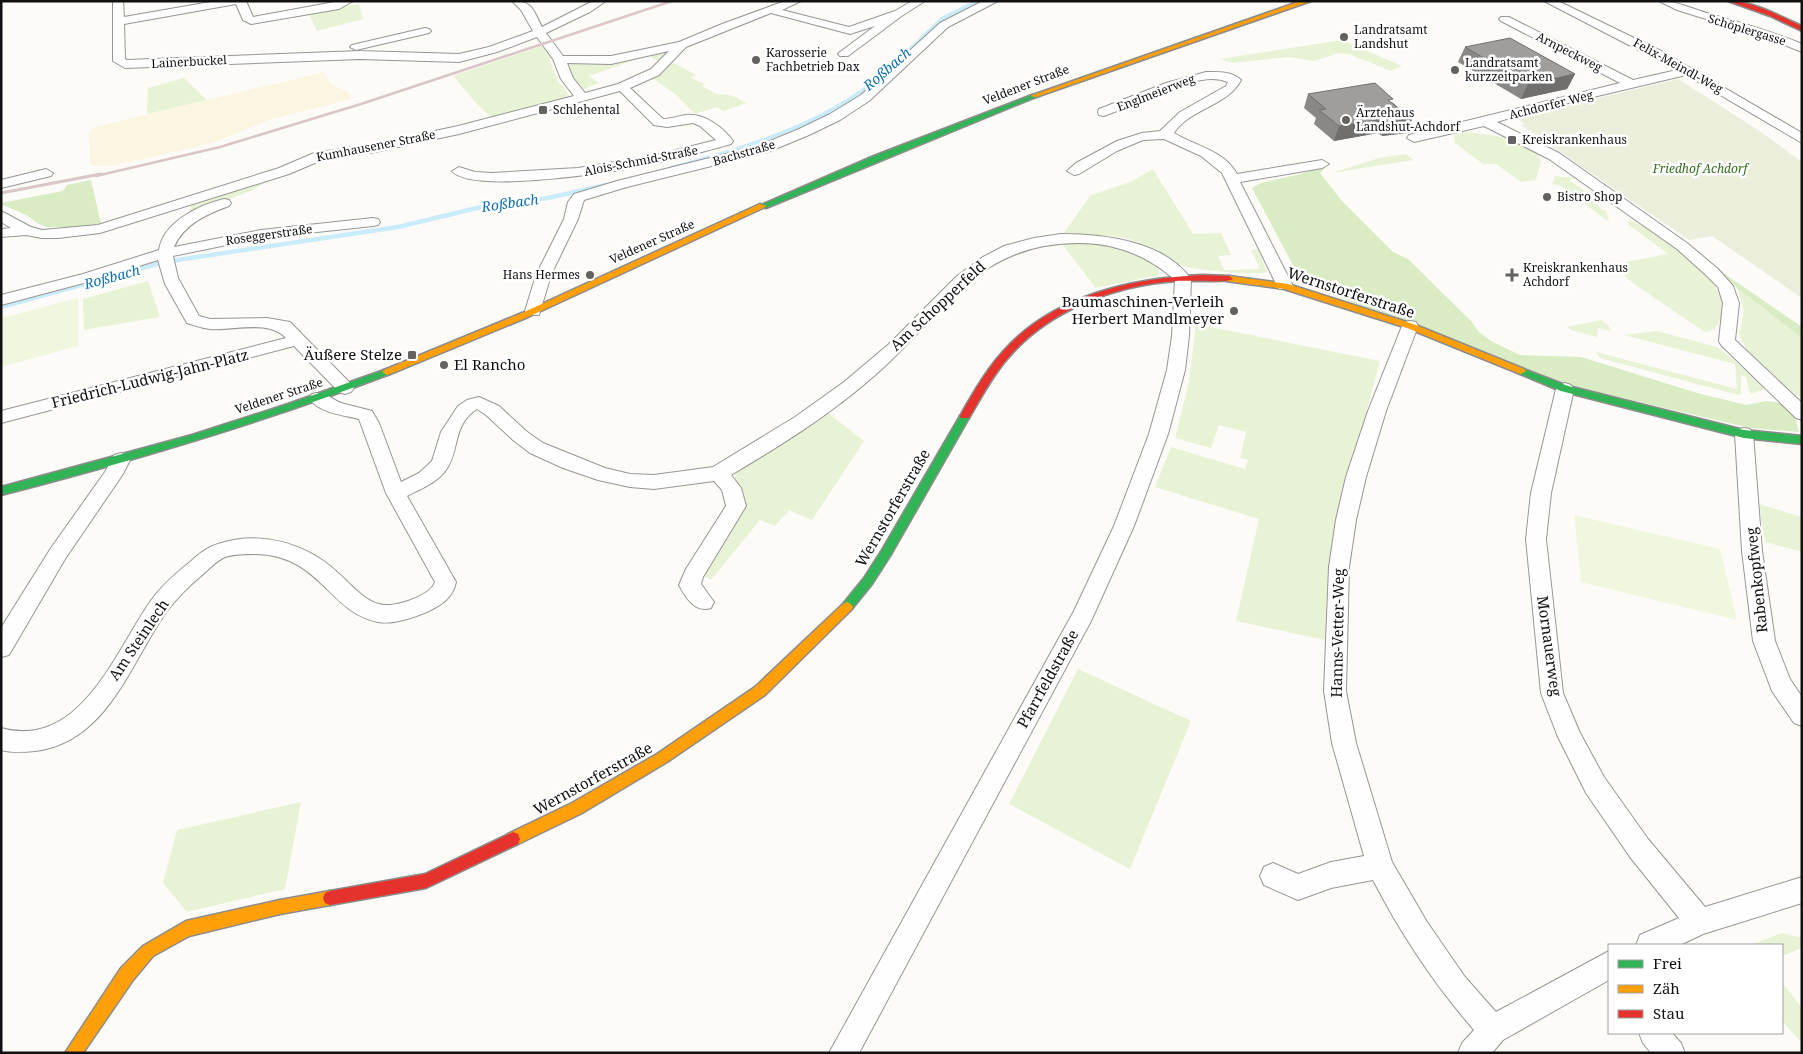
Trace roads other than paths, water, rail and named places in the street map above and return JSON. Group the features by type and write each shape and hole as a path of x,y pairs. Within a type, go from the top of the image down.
{"street":[{"path":"118,1 120,21 238,1 247,18 251,21 339,6 348,1"},
{"name":"Lainerbuckel","path":"120,21 120,62 125,64 121,74 178,62 320,55 378,54 436,59 475,56 539,32 601,1"},
{"name":"Kumhausener Straße","path":"560,59 589,61 630,58 682,45 726,26 796,1"},
{"path":"850,31 898,13 920,1"},
{"name":"Bachstraße","path":"533,311 538,287 571,217 578,197 622,184 763,149 804,132 835,117 864,98 951,20 993,1"},
{"name":"Veldener Straße","path":"1,491 121,460 345,388 416,361 533,311 835,175 926,138 1090,76 1308,1"},
{"name":"Felix-Meindl-Weg","path":"1549,1 1630,40 1688,71 1802,139"},
{"name":"Schöplergasse","path":"1664,1 1704,17 1780,39 1802,49"},
{"path":"1731,1 1772,15 1802,29"},
{"path":"523,3 539,32 560,59 567,79 582,97"},
{"path":"771,10 869,36"},
{"path":"844,54 898,13"},
{"name":"Arnpeckweg","path":"1505,19 1633,85"},
{"name":"Lainerbuckel","path":"320,55 425,31"},
{"name":"Kumhausener Straße","path":"1,233 26,230 58,234 100,229 284,171 319,156 375,148 459,130 622,87 655,72 682,45"},
{"name":"Achdorfer Weg","path":"1414,138 1487,122 1522,110 1688,71"},
{"name":"Englmeierweg","path":"1104,112 1156,90 1204,75 1223,74 1235,80 1236,82 1231,88 1185,115 1167,131 1167,135"},
{"name":"Alois-Schmid-Straße","path":"458,171 466,174 508,177 581,173 686,154 726,141 704,121 695,118 667,124 659,122 622,87"},
{"path":"1487,122 1554,156 1682,246 1712,272 1725,286 1731,303 1726,341 1753,369 1782,392 1802,414"},
{"path":"1074,171 1129,139 1145,135 1167,135 1214,157 1234,179 1285,286"},
{"path":"1234,179 1322,164"},
{"path":"284,171 274,183 265,188 210,208 188,220 170,236 166,246 167,260 194,319 209,324 267,323 284,326 345,388"},
{"path":"1,184 46,173"},
{"path":"1,216 26,230"},
{"name":"Roseggerstraße","path":"1,300 89,277 167,260 261,234 373,222"},
{"name":"Am Schopperfeld","path":"396,493 432,474 439,467 447,440 460,416 472,404 478,402 493,410 525,441 542,451 603,475 625,480 655,482 718,473 816,412 893,349 974,269 1005,251 1041,241 1081,239 1114,242 1150,253 1169,265 1183,279"},
{"name":"Wernstorferstraße","path":"73,1053 127,974 148,951 186,929 280,907 426,881 577,808 662,758 760,691 826,629 860,592 894,543 919,494 992,372 1021,339 1048,320 1101,294 1144,284 1183,279 1219,278 1285,286 1410,326 1565,388 1744,434 1802,440"},
{"name":"Pfarrfeldstraße","path":"843,1053 1082,615 1116,546 1150,463 1176,369 1183,279"},
{"name":"Hanns-Vetter-Weg","path":"1410,326 1377,411 1356,477 1346,520 1339,566 1335,691 1344,743 1380,866 1416,932 1454,987 1492,1030"},
{"name":"Friedrich-Ludwig-Jahn-Platz","path":"2,420 296,340"},
{"name":"Mornauerweg","path":"1565,388 1541,493 1536,539 1552,693 1570,737 1595,785 1639,848 1700,922"},
{"path":"318,398 335,407 366,415 396,493"},
{"name":"Rabenkopfweg","path":"1744,434 1752,552 1764,641 1780,684 1802,716"},
{"path":"1,648 31,594 80,521 112,478 121,460"},
{"path":"703,602 690,585 736,506 731,488 718,473"},
{"name":"Am Steinlech","path":"1,738 35,742 55,738 75,725 99,701 156,608 186,576 210,556 224,550 246,546 280,549 311,562 353,598 374,613 382,615 405,610 436,598 444,592 447,586 446,582 396,493"},
{"path":"1273,876 1298,886 1331,875 1380,866"},
{"path":"1652,944 1700,922 1798,897"},
{"path":"1472,1053 1492,1030 1605,973"},
{"path":"1655,1034 1671,1053"}],"waterway":[{"name":"Roßbach","path":"895,64 943,18 978,1"},
{"name":"Roßbach","path":"671,168 754,143 808,122 858,94 881,77"},
{"name":"Roßbach","path":"1,307 164,262 398,227 477,208 548,198 606,185"}],"railway":[{"path":"96,176 220,147 361,104 672,1"},
{"path":"1,193 101,174"}],"place":[{"name":"Landratsamt Landshut","path":"1344,37"},
{"name":"Karosserie Fachbetrieb Dax","path":"756,60"},
{"name":"Landratsamt kurzzeitparken","path":"1455,70"},
{"name":"Schlehental","path":"543,110"},
{"name":"Ärztehaus Landshut-Achdorf","path":"1346,120"},
{"name":"Kreiskrankenhaus","path":"1512,140"},
{"name":"Bistro Shop","path":"1547,197"},
{"name":"Hans Hermes","path":"590,275"},
{"name":"Kreiskrankenhaus Achdorf","path":"1512,275"},
{"name":"Baumaschinen-Verleih Herbert Mandlmeyer","path":"1234,311"},
{"name":"Äußere Stelze","path":"412,355"},
{"name":"El Rancho","path":"444,365"}],"park label":[{"name":"Friedhof Achdorf","path":"1700,169"}]}
